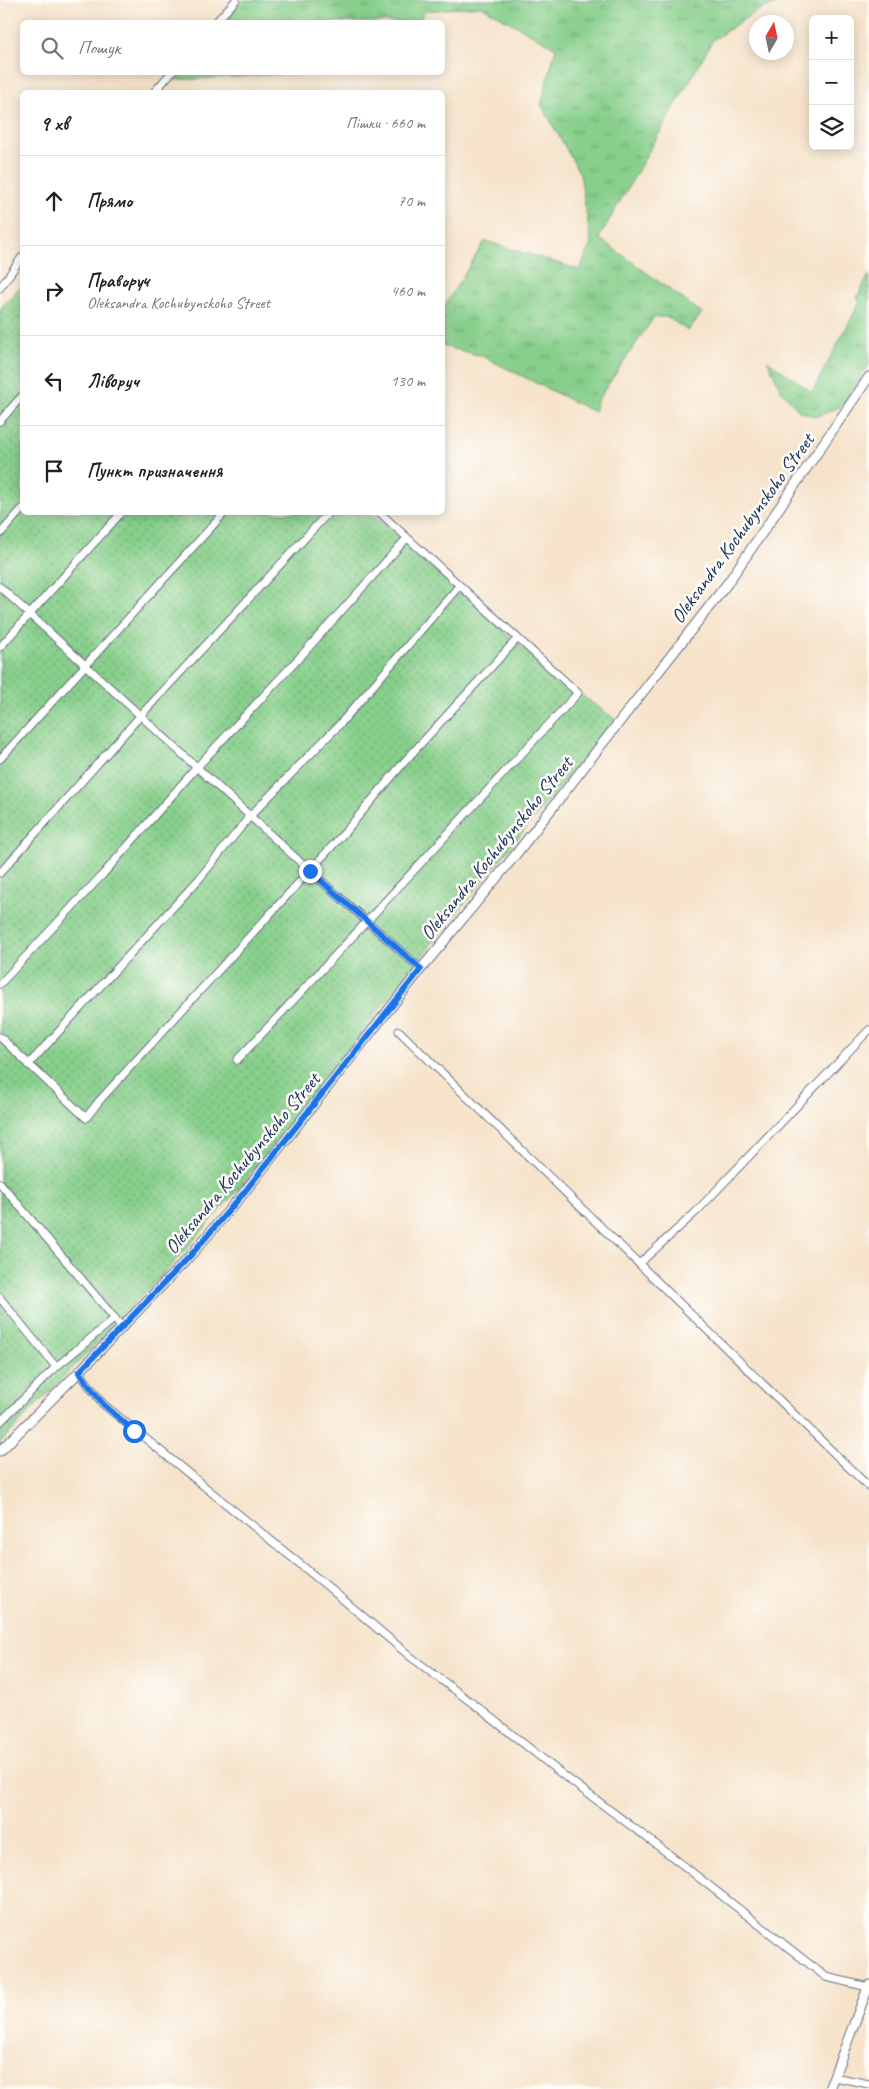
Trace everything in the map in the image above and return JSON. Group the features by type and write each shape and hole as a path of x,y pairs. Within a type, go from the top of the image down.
{"street":[{"path":"218,20 236,0"},
{"path":"156,90 169,75"},
{"path":"0,288 20,260"},
{"name":"Oleksandra Kochubynskoho Street","path":"0,1451 190,1256 242,1195 421,969 519,850 721,591 869,377"},
{"path":"0,421 20,398"},
{"path":"0,534 20,511"},
{"path":"0,647 119,515"},
{"path":"0,760 85,664 222,515"},
{"path":"0,873 141,715 326,515"},
{"path":"237,1060 578,693 382,515"},
{"path":"0,984 104,873 197,767 300,657 407,538"},
{"path":"28,1065 199,879 250,816 340,724 459,586"},
{"path":"0,587 310,871 421,969"},
{"path":"0,1037 86,1118 100,1100 310,871 411,754 517,639"},
{"path":"399,1030 869,1487"},
{"path":"640,1263 696,1212 869,1030"},
{"path":"0,1183 122,1327"},
{"path":"0,1298 56,1367"},
{"path":"0,1421 56,1367 115,1318"},
{"path":"79,1372 103,1404 327,1586 411,1657 826,1977 869,1986 829,2089"},
{"path":"834,2077 869,2084"}],"green space":[{"path":"243,0 786,0 749,15 713,40 599,238 702,313 688,331 668,317 654,317 597,401 594,412 482,356 445,347 445,305 485,241 580,270 591,243 580,174 541,104 556,48 481,6 425,11 419,20 225,20"},
{"path":"179,75 272,75 175,80"},
{"path":"869,275 869,365 842,406 816,417 799,411 781,390 767,360 812,392 860,302 857,297"},
{"path":"20,287 20,515 374,515 553,675 615,719 449,922 234,1194 171,1266 0,1443 0,309"}],"route":[{"path":"134,1431 103,1404 79,1372 190,1256 242,1195 421,969 310,871"}]}
